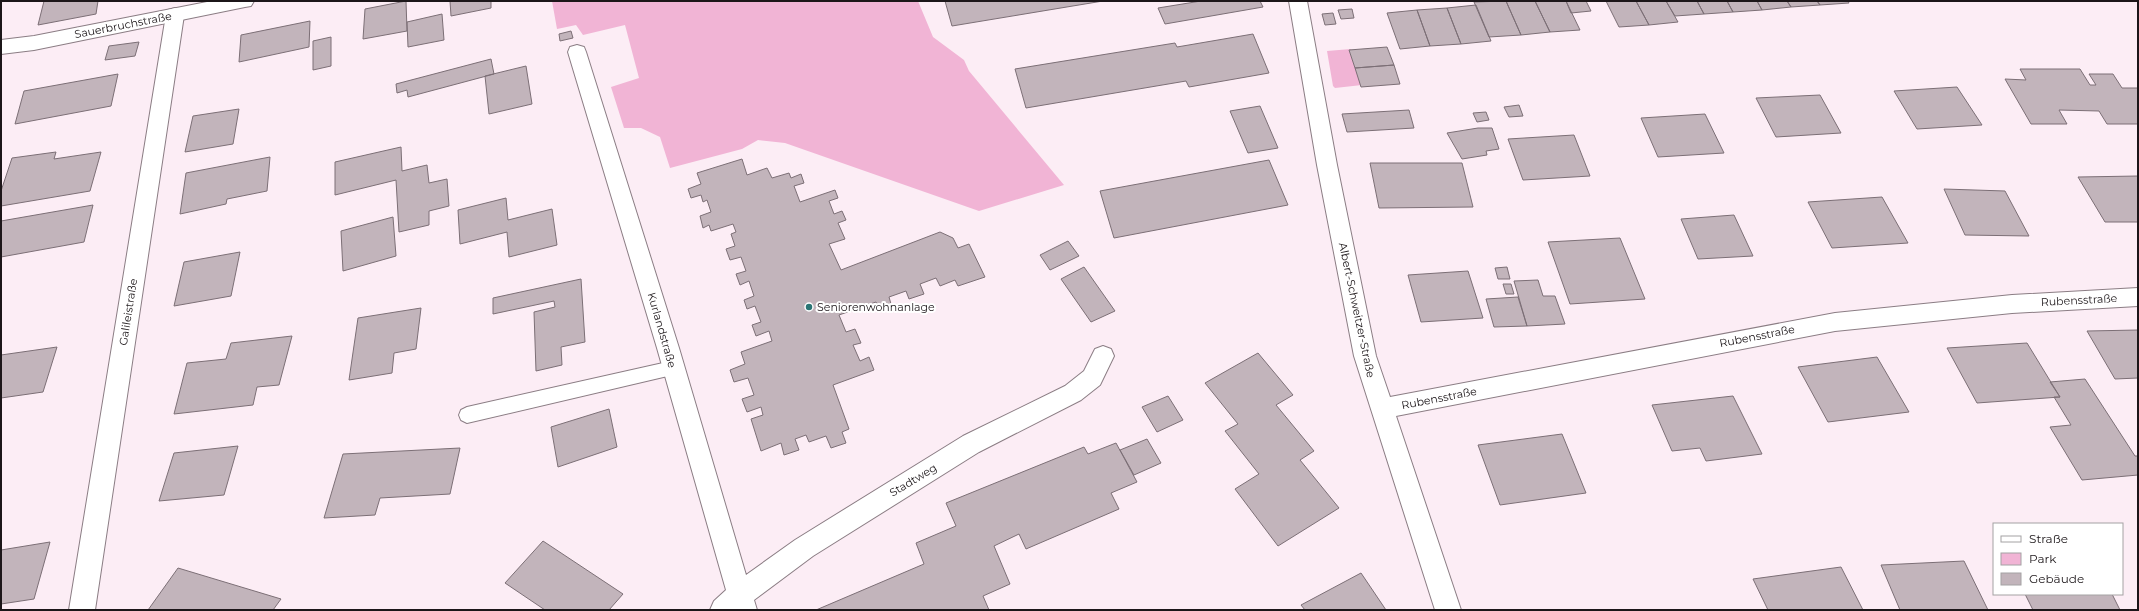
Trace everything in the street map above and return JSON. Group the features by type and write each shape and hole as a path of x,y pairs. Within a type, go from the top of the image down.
{"street":[{"name":"Sauerbruchstraße","path":"1,47 34,43 245,1"},
{"name":"Albert-Schweitzer-Straße","path":"1298,1 1325,154 1365,356 1381,409 1448,610"},
{"name":"Galileistraße","path":"82,610 175,15"},
{"name":"Kurlandstraße","path":"577,52 672,368 735,605"},
{"name":"Rubensstraße","path":"1381,409 1835,322 2012,304 2138,297"},
{"name":"Stadtweg","path":"735,605 804,548 908,482 971,444 1073,393 1092,378 1103,356"}],"lane":[{"path":"467,416 672,368"}],"green space":[{"path":"552,1 918,1 933,37 964,60 969,71 1064,185 979,211 785,143 758,140 742,149 670,168 660,137 641,128 624,128 611,87 639,78 625,25 583,35 576,25 557,29"},
{"path":"1351,49 1362,85 1335,88 1333,86 1327,51"}],"building":[{"path":"44,1 98,1 96,14 38,25"},
{"path":"406,1 407,31 363,39 365,9"},
{"path":"450,1 491,1 491,8 451,16"},
{"path":"945,1 1103,1 952,26"},
{"path":"1201,1 1260,1 1263,7 1165,24 1158,8"},
{"path":"1506,1 1535,1 1550,32 1521,35"},
{"path":"1506,1 1521,35 1489,37 1474,2"},
{"path":"1535,1 1566,1 1580,30 1550,32"},
{"path":"1566,1 1586,1 1591,11 1571,13"},
{"path":"1606,1 1636,1 1649,25 1619,27"},
{"path":"1636,1 1666,1 1678,22 1649,25"},
{"path":"1666,1 1697,1 1704,14 1675,16"},
{"path":"1697,1 1727,1 1733,12 1704,14"},
{"path":"1727,1 1757,1 1762,10 1733,12"},
{"path":"1757,1 1787,1 1791,7 1762,10"},
{"path":"1787,1 1817,1 1820,5 1791,7"},
{"path":"1817,1 1848,1 1849,3 1820,5"},
{"path":"1476,5 1491,41 1461,44 1447,8"},
{"path":"1447,8 1461,44 1430,46 1417,10"},
{"path":"1352,9 1354,18 1341,19 1338,10"},
{"path":"1417,10 1430,46 1400,49 1387,13"},
{"path":"1333,13 1336,24 1325,25 1322,14"},
{"path":"442,14 444,40 408,47 407,22"},
{"path":"310,21 309,47 239,62 241,35"},
{"path":"571,31 573,38 560,41 559,34"},
{"path":"1253,34 1269,73 1189,87 1186,81 1026,108 1015,69 1175,43 1177,47"},
{"path":"331,37 331,66 313,70 313,41"},
{"path":"139,42 135,56 105,60 109,46"},
{"path":"1387,47 1394,65 1355,68 1349,50"},
{"path":"491,59 494,74 408,97 407,90 397,93 396,84"},
{"path":"1394,65 1400,84 1361,87 1355,68"},
{"path":"526,66 532,104 489,114 485,76"},
{"path":"2020,69 2080,69 2090,85 2096,85 2089,74 2113,74 2122,88 2138,88 2138,124 2107,124 2099,111 2059,110 2067,124 2031,124 2005,79 2026,80"},
{"path":"118,74 111,106 15,124 24,91"},
{"path":"1957,87 1982,125 1917,129 1894,91"},
{"path":"1820,95 1841,133 1776,137 1756,98"},
{"path":"1519,105 1523,116 1509,117 1504,107"},
{"path":"1260,106 1278,148 1248,153 1230,111"},
{"path":"239,109 233,144 185,152 193,116"},
{"path":"1409,110 1414,128 1347,132 1342,114"},
{"path":"1486,112 1489,120 1477,122 1473,113"},
{"path":"1705,114 1724,153 1658,157 1641,118"},
{"path":"1478,128 1492,128 1499,149 1486,151 1487,155 1462,159 1447,133"},
{"path":"1574,135 1590,176 1523,180 1508,139"},
{"path":"401,147 402,171 427,165 429,183 447,179 449,206 429,211 429,225 399,232 396,180 335,195 335,162"},
{"path":"56,152 54,159 101,152 90,191 1,206 1,191 12,158"},
{"path":"270,157 267,191 227,199 226,204 180,214 186,173"},
{"name":"Seniorenwohnanlage","path":"742,159 747,175 767,168 772,178 789,173 791,178 801,174 804,183 794,186 800,202 835,190 838,198 829,201 834,214 842,211 846,220 838,223 845,239 829,244 841,270 940,232 953,238 958,248 969,244 985,277 958,286 955,280 940,286 936,278 920,284 924,294 909,299 906,291 889,297 891,304 879,308 876,302 839,315 846,332 855,329 861,343 853,345 860,361 869,357 874,370 833,385 849,429 842,432 846,443 831,448 826,436 809,442 806,435 795,439 799,450 784,455 781,443 761,451 751,419 763,415 761,407 747,412 742,399 754,395 748,378 734,382 730,370 745,364 741,352 772,341 769,331 756,336 752,325 761,322 755,306 747,309 744,300 754,296 749,281 740,285 736,274 746,271 741,257 730,260 726,249 735,246 731,234 736,232 733,224 711,231 709,225 703,228 700,216 711,212 707,200 703,202 701,195 691,198 688,189 701,184 697,173"},
{"path":"1269,160 1288,205 1114,238 1100,191"},
{"path":"1370,163 1462,163 1473,207 1379,208"},
{"path":"2138,176 2138,222 2105,222 2078,177"},
{"path":"1944,189 2005,191 2029,236 1965,235"},
{"path":"1882,197 1908,243 1832,248 1808,202"},
{"path":"506,198 508,220 552,209 557,245 509,257 507,232 460,244 458,210"},
{"path":"93,205 84,242 1,257 1,221"},
{"path":"1734,215 1753,256 1698,259 1681,219"},
{"path":"393,217 396,256 343,271 341,231"},
{"path":"1620,238 1645,299 1570,304 1548,242"},
{"path":"1068,241 1079,256 1050,270 1040,255"},
{"path":"240,252 231,296 174,306 184,262"},
{"path":"1084,267 1115,311 1091,322 1061,279"},
{"path":"1507,267 1510,279 1498,279 1495,268"},
{"path":"1468,271 1483,318 1421,322 1408,275"},
{"path":"581,279 585,342 561,347 562,365 536,371 534,312 555,307 554,301 493,314 493,298"},
{"path":"1538,280 1543,296 1555,296 1565,324 1527,326 1514,281"},
{"path":"1503,284 1511,284 1514,294 1506,294"},
{"path":"1518,297 1527,326 1494,327 1486,299"},
{"path":"421,308 416,349 394,353 392,373 349,380 358,318"},
{"path":"2138,330 2138,378 2115,379 2087,331"},
{"path":"292,336 279,385 257,387 253,405 174,414 187,363 226,359 231,343"},
{"path":"2027,343 2060,397 1977,403 1947,348"},
{"path":"57,347 43,392 1,398 1,355"},
{"path":"1258,353 1293,395 1276,405 1314,451 1300,460 1339,508 1278,546 1235,489 1259,474 1225,431 1238,424 1205,383"},
{"path":"1877,357 1909,412 1828,422 1798,367"},
{"path":"2085,379 2135,456 2138,456 2138,475 2082,480 2050,427 2071,425 2054,397 2060,397 2050,382"},
{"path":"1168,396 1183,420 1157,432 1142,407"},
{"path":"1733,396 1762,454 1706,461 1700,448 1672,451 1652,405"},
{"path":"609,409 617,447 558,467 551,427"},
{"path":"1562,434 1586,493 1500,505 1478,445"},
{"path":"1147,439 1161,463 1134,475 1120,450"},
{"path":"1116,443 1137,482 1111,493 1119,509 1026,549 1019,534 994,546 1010,584 983,596 989,610 816,610 924,564 916,543 956,526 946,503 1084,447 1088,454"},
{"path":"238,446 224,495 159,501 174,453"},
{"path":"460,448 450,494 380,498 375,515 324,518 343,454"},
{"path":"543,541 623,594 609,610 545,610 505,583"},
{"path":"50,542 34,599 1,604 1,550"},
{"path":"1964,561 1988,610 1900,610 1881,565"},
{"path":"1841,567 1863,610 1768,610 1753,579"},
{"path":"178,568 281,599 273,610 148,610"},
{"path":"1361,573 1386,610 1305,610 1301,605"},
{"path":"2026,595 2112,595 2120,610 2033,610"}],"place":[{"name":"Seniorenwohnanlage","path":"809,307"}]}
